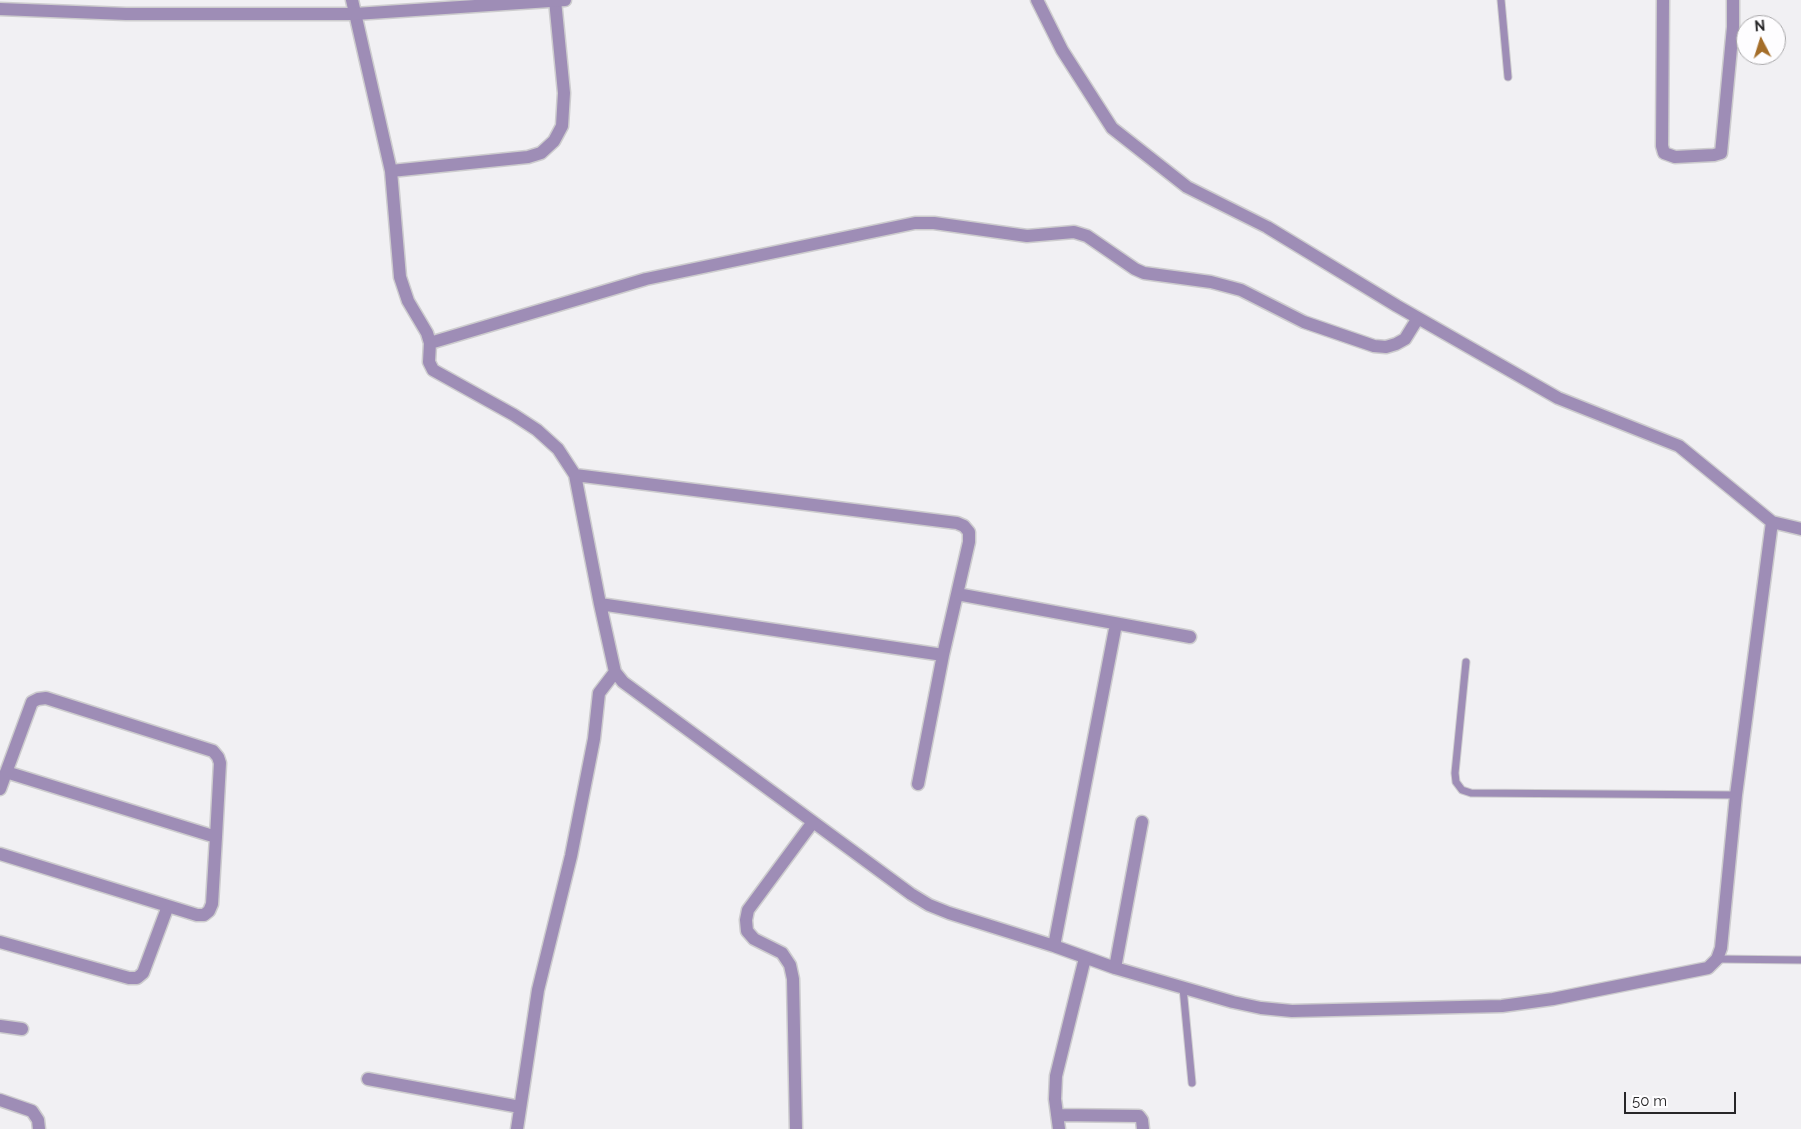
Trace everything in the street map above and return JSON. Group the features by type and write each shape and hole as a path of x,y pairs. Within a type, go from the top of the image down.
{"street":[{"path":"352,0 391,171 400,277 408,301 427,332 430,343 429,362 433,370 537,430 558,449 575,475 615,672 623,682 813,822 929,905 949,913 1054,946 1115,968 1183,988 1261,1008 1292,1011 1502,1006 1554,1000 1708,968 1717,959 1721,948 1736,795 1772,522"},
{"path":"0,9 126,14 355,14 558,0 564,111 562,126 554,141 541,153 528,156 391,171"},
{"path":"1037,0 1062,50 1112,128 1187,187 1267,227 1397,306 1558,398 1679,446 1772,522 1801,530"},
{"path":"1663,0 1662,146 1664,154 1675,157 1714,155 1721,152 1733,28 1733,0"},
{"path":"430,343 646,279 915,223 934,223 1027,236 1074,232 1087,236 1135,269 1144,273 1212,282 1242,290 1304,322 1374,346 1386,347 1405,339 1418,318"},
{"path":"575,475 958,523 964,526 969,532 969,537 943,655 918,784"},
{"path":"957,594 1190,637"},
{"path":"600,604 943,655"},
{"path":"1054,946 1116,624"},
{"path":"517,1129 538,990 571,856 594,739 599,694 615,672"},
{"path":"0,789 32,702 46,698 213,751 220,763 212,904 209,911 204,915 197,915 0,854"},
{"path":"6,772 216,837"},
{"path":"796,1129 790,965 782,952 754,939 748,932 746,920 748,910 813,822"},
{"path":"1115,968 1142,822"},
{"path":"0,942 129,978 137,978 143,973 168,906"},
{"path":"1059,1129 1056,1076 1060,1053 1085,958"},
{"path":"0,1026 22,1029"},
{"path":"368,1079 520,1107"},
{"path":"0,1100 23,1107 32,1112 38,1120 39,1129"},
{"path":"1057,1115 1139,1116 1142,1120 1143,1129"}],"lane":[{"path":"1501,0 1508,77"},
{"path":"1466,662 1455,774 1456,782 1462,790 1471,793 1736,795"},
{"path":"1717,959 1801,960"},
{"path":"1183,988 1192,1082"}]}
